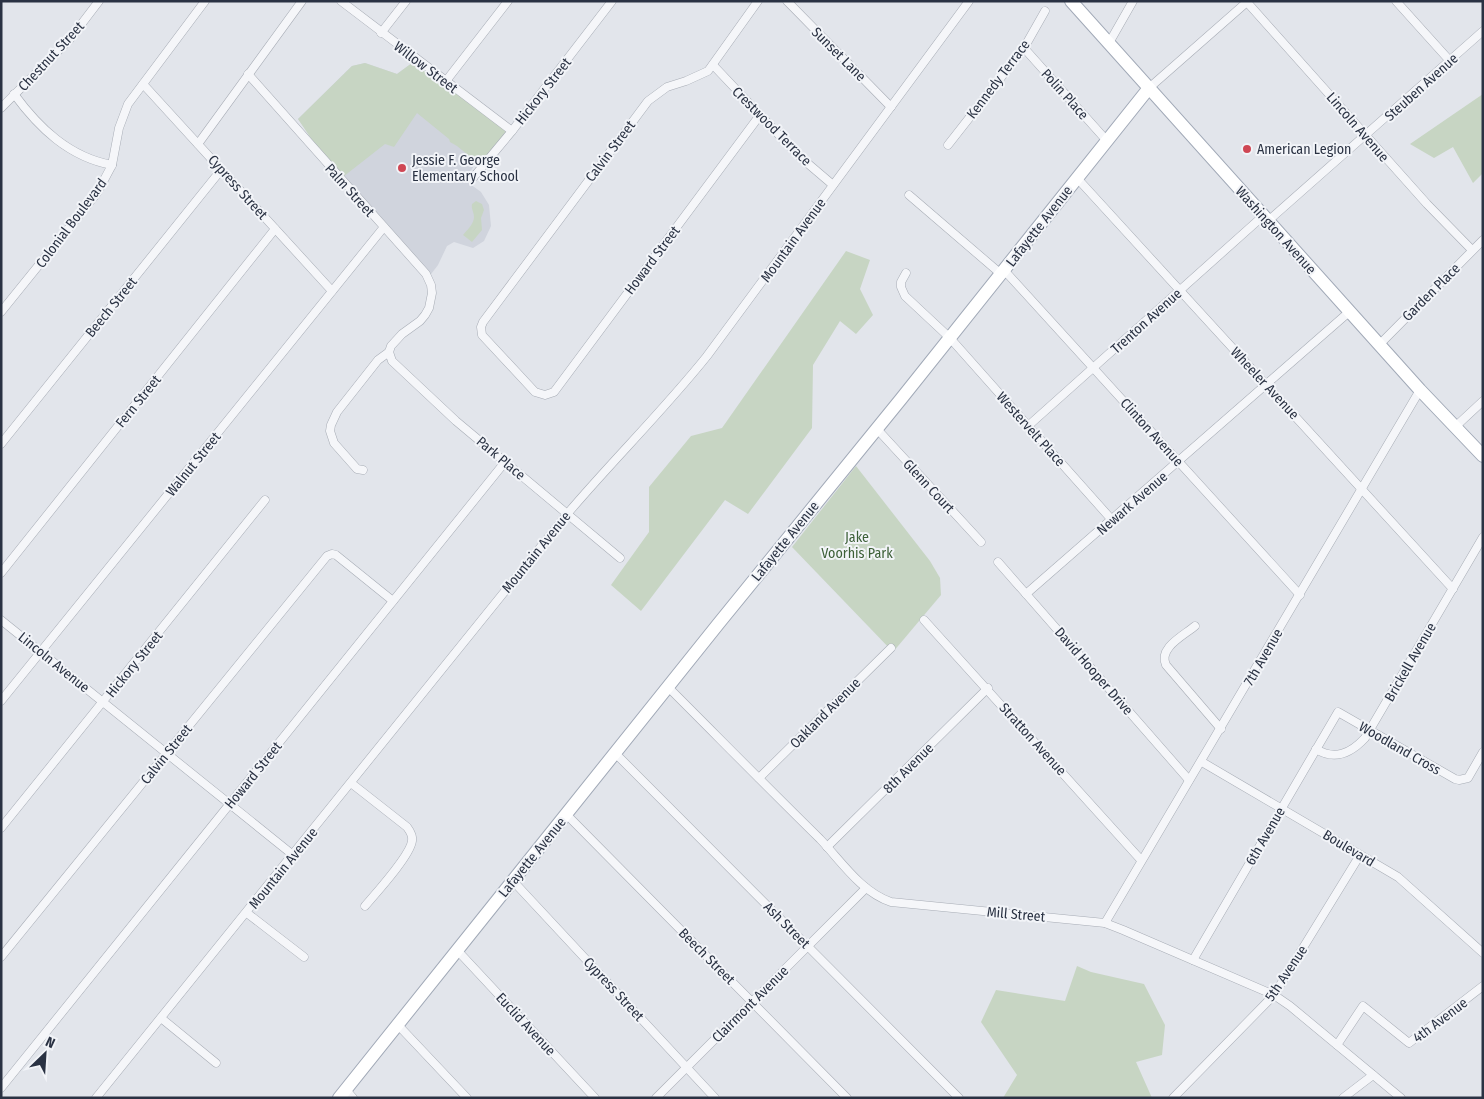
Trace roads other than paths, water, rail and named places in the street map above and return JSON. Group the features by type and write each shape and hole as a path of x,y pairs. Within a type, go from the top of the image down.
{"main road":[{"name":"Washington Avenue","path":"1071,1 1349,312 1483,456"},
{"name":"Lafayette Avenue","path":"346,1095 398,1024 950,338 1148,88"}],"street":[{"name":"Chestnut Street","path":"1,108 70,39 99,1"},
{"name":"Colonial Boulevard","path":"1,312 97,193 112,165 122,116 134,94 205,1"},
{"path":"198,144 302,1"},
{"name":"Willow Street","path":"341,1 512,131"},
{"path":"381,33 406,1"},
{"path":"446,82 508,1"},
{"name":"Hickory Street","path":"472,179 512,131 612,1"},
{"name":"Calvin Street","path":"540,394 535,392 482,336 482,324 648,101 667,87 708,71 758,1"},
{"name":"Sunset Lane","path":"787,1 891,107"},
{"name":"Mountain Avenue","path":"96,1098 568,513 615,458 702,363 969,1"},
{"path":"1109,44 1133,1"},
{"path":"1396,1 1450,60"},
{"name":"Lafayette Avenue","path":"1148,88 1247,2"},
{"name":"Lincoln Avenue","path":"1247,2 1427,204 1472,250"},
{"name":"Kennedy Terrace","path":"948,145 1024,48 1045,11"},
{"name":"Steuben Avenue","path":"1265,219 1366,136 1483,30"},
{"name":"Polin Place","path":"1024,48 1106,141"},
{"name":"Crestwood Terrace","path":"712,66 799,156 833,185"},
{"name":"Palm Street","path":"248,74 428,278 432,300 427,313 420,321 402,334 391,346 389,352"},
{"name":"Cypress Street","path":"143,84 332,291"},
{"path":"14,94 35,121 63,145 89,159 112,165"},
{"name":"Howard Street","path":"540,394 554,392 760,116"},
{"name":"Beech Street","path":"1,444 222,170"},
{"name":"Wheeler Avenue","path":"1077,178 1453,589"},
{"name":"Clinton Avenue","path":"909,195 1002,272 1093,368 1300,595"},
{"name":"Trenton Avenue","path":"1028,426 1180,291 1265,219"},
{"name":"Walnut Street","path":"1,701 384,227"},
{"name":"Fern Street","path":"1,573 276,229"},
{"name":"Garden Place","path":"1379,345 1483,240"},
{"name":"Westervelt Place","path":"906,273 901,282 905,296 950,338 1112,520"},
{"name":"Newark Avenue","path":"1026,594 1267,386 1349,312"},
{"path":"363,470 357,469 334,443 330,431 331,425 337,412 378,360 389,352"},
{"name":"Park Place","path":"389,352 392,361 456,421 620,558"},
{"name":"7th Avenue","path":"1105,923 1189,780 1202,762 1420,390"},
{"path":"1455,427 1483,401"},
{"name":"Glenn Court","path":"877,429 981,542"},
{"name":"Howard Street","path":"1,1088 505,462"},
{"name":"Hickory Street","path":"1,828 265,500"},
{"name":"Brickell Avenue","path":"1316,749 1328,755 1343,754 1357,747 1370,731 1483,537"},
{"name":"Calvin Street","path":"1,957 327,556 332,554 336,556 393,601"},
{"name":"David Hooper Drive","path":"998,562 1189,780"},
{"name":"Lincoln Avenue","path":"1,620 293,855"},
{"name":"Stratton Avenue","path":"924,620 988,688 1141,860"},
{"path":"1195,626 1166,650 1163,659 1166,665 1221,729"},
{"name":"Oakland Avenue","path":"759,778 891,648"},
{"name":"Mill Street","path":"668,687 875,895 891,902 1105,923 1274,995 1337,1044 1401,1098"},
{"name":"8th Avenue","path":"827,847 988,688"},
{"name":"Woodland Cross","path":"1338,712 1455,779 1464,779 1471,774 1483,752"},
{"name":"6th Avenue","path":"1193,960 1338,712"},
{"name":"Ash Street","path":"615,753 959,1098"},
{"name":"Boulevard","path":"1202,762 1398,877 1483,953"},
{"path":"351,783 406,827 411,833 412,840 405,856 365,906"},
{"name":"Beech Street","path":"566,814 847,1098"},
{"name":"5th Avenue","path":"1173,1098 1274,995 1360,855"},
{"name":"Cypress Street","path":"513,881 715,1098"},
{"name":"Clairmont Avenue","path":"656,1098 866,888"},
{"path":"247,912 304,957"},
{"name":"Euclid Avenue","path":"457,950 595,1098"},
{"name":"4th Avenue","path":"1337,1044 1362,1006 1409,1043 1483,986"},
{"path":"161,1018 216,1063"},
{"path":"398,1024 466,1098"},
{"path":"1343,1098 1373,1075"}],"place":[{"name":"American Legion","path":"1247,149"},
{"name":"Jessie F. George Elementary School","path":"402,168"}],"park label":[{"name":"Jake Voorhis Park","path":"857,546"}]}
